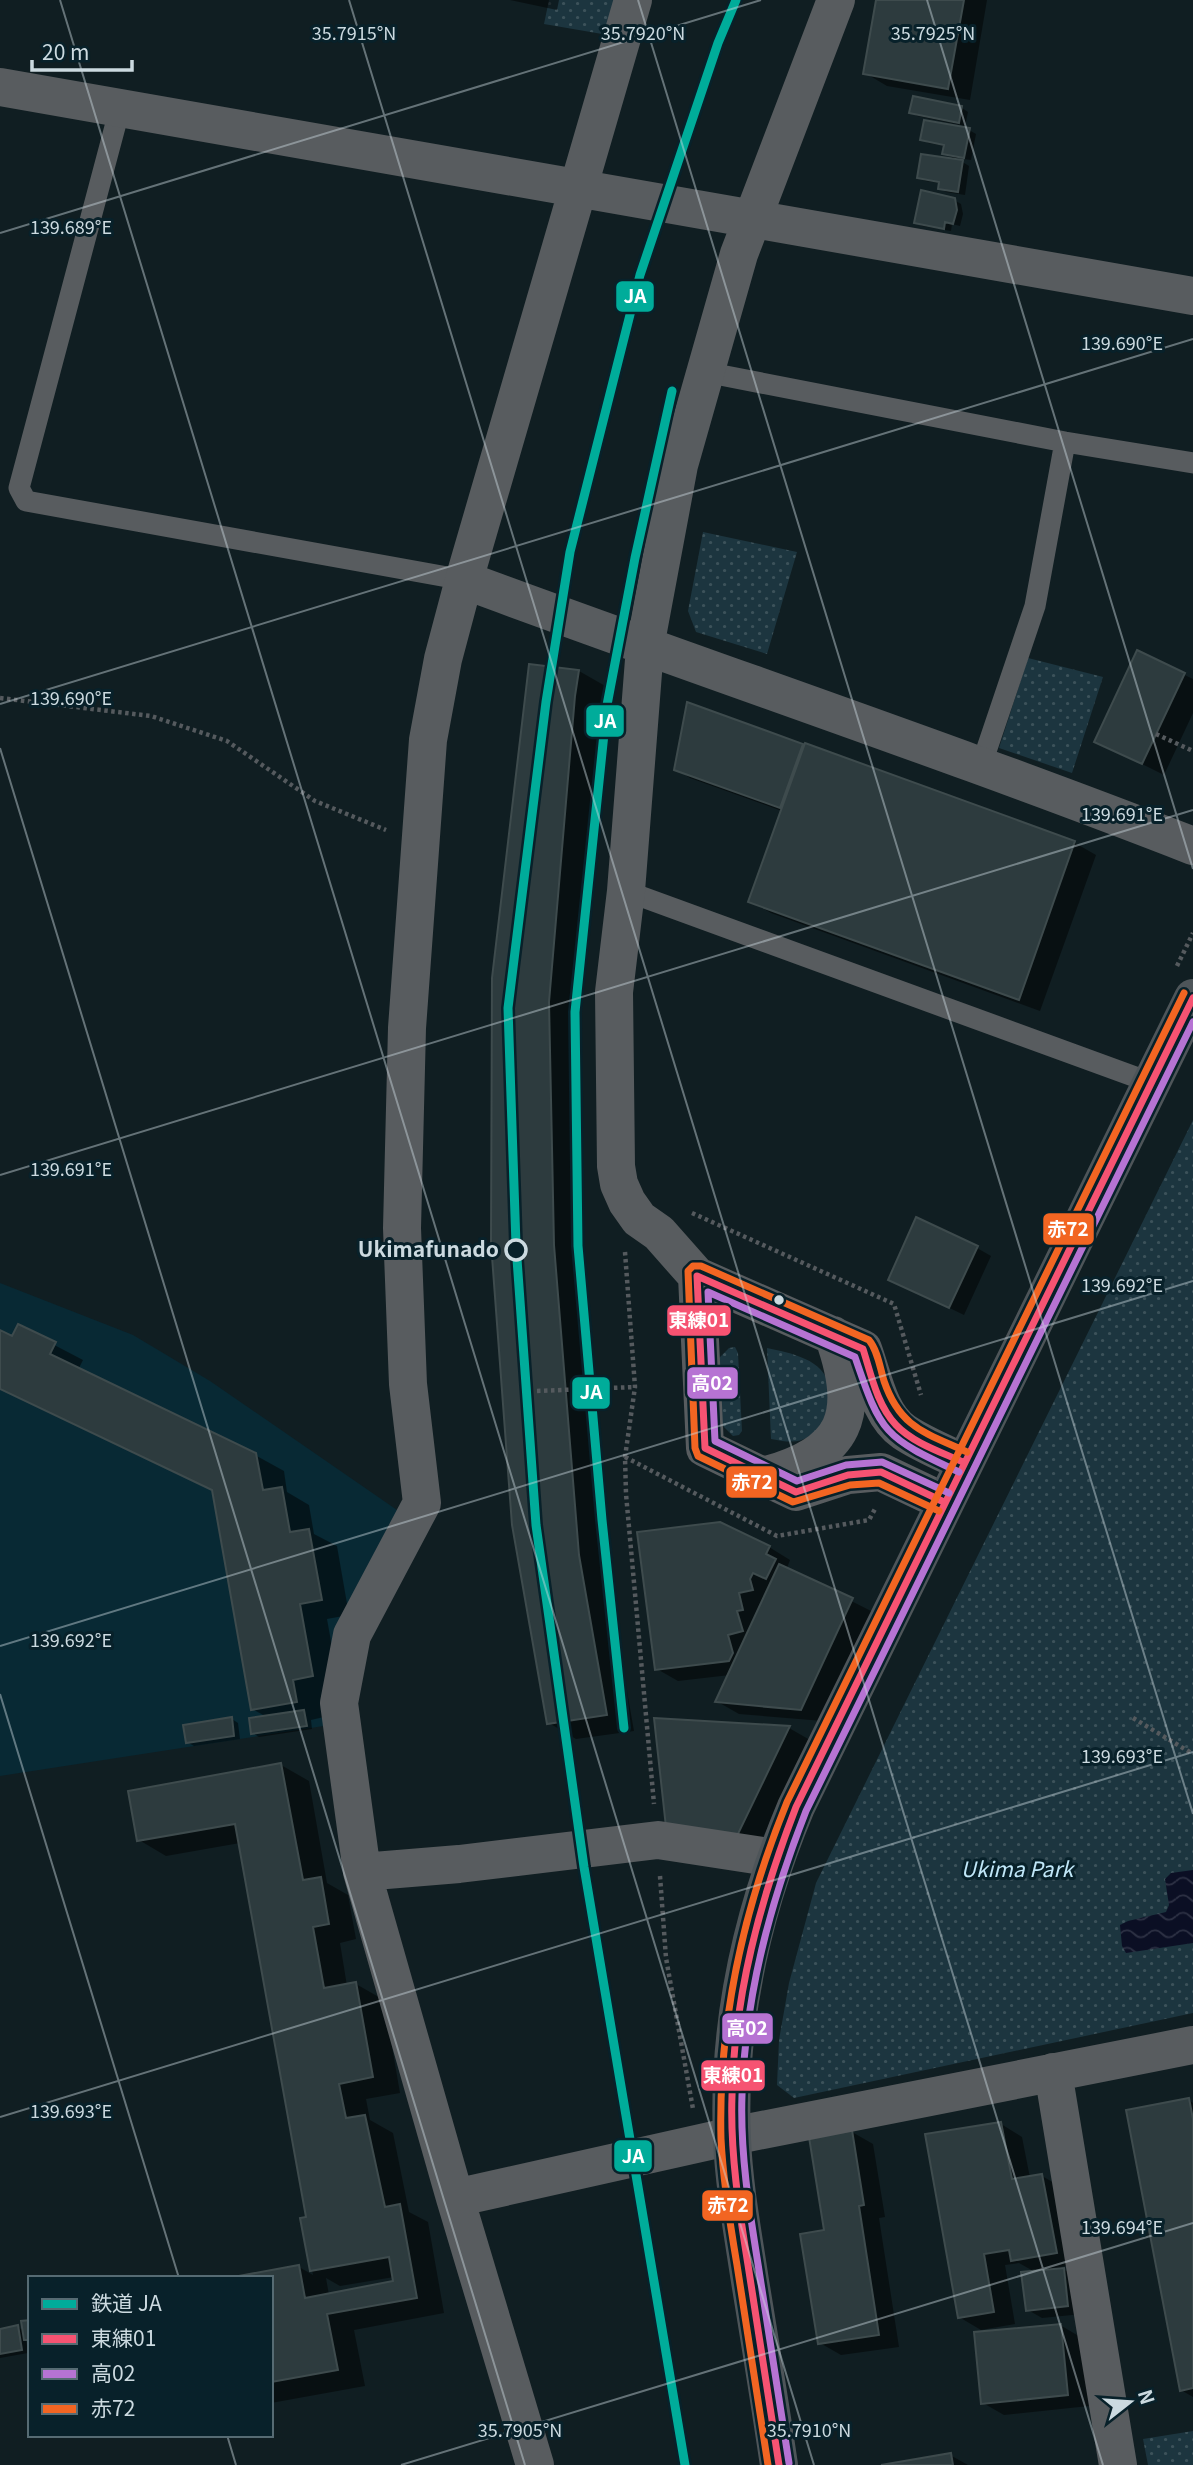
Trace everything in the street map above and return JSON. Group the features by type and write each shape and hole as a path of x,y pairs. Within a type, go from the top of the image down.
{"main road":[{"path":"779,2465 736,2188 732,2136 736,2035 744,1975 758,1916 775,1858 796,1807 963,1462 1152,1083 1184,983"}],"street":[{"path":"535,2465 362,1872 340,1703 352,1635 422,1503 408,1384 402,1228 407,1028 428,740 443,659 464,580 633,0"},
{"path":"836,0 739,254 679,466 645,647 626,891 614,992 616,1166 626,1202 639,1219 659,1233 697,1276 863,1349 880,1399 889,1416 902,1431 963,1462"},
{"path":"0,87 1193,296"},
{"path":"464,580 981,766 1190,837"},
{"path":"697,1276 705,1448 796,1492 848,1475 881,1472 944,1502"},
{"path":"763,1476 793,1468 819,1453 835,1437 844,1418 847,1396 843,1364 833,1335"},
{"path":"362,1872 459,1864 658,1840 775,1858"},
{"path":"456,2198 732,2136 1193,2045"},
{"path":"1053,2072 1118,2465"}],"lane":[{"path":"120,108 19,488 26,501 464,580"},
{"path":"705,372 1065,442 1193,463"},
{"path":"981,766 1035,606 1065,442"},
{"path":"626,891 1152,1083"}],"path":[{"path":"0,698 151,716 227,741 315,801 419,844"},
{"path":"1156,734 1193,751"},
{"path":"1184,983 1193,933"},
{"path":"683,1209 894,1304 921,1397"},
{"path":"625,1250 635,1387 625,1457 626,1494 658,1840 666,1958 694,2119"},
{"path":"537,1391 635,1387"},
{"path":"625,1457 777,1536 869,1520 877,1504 886,1511"},
{"path":"1133,1718 1193,1754"}],"shaded area":[{"path":"0,1283 133,1335 210,1381 397,1510 330,1725 0,1776"}],"green space":[{"path":"549,0 615,0 608,35 544,24"},
{"path":"703,532 797,552 767,654 696,632 688,611"},
{"path":"1028,658 1103,677 1072,773 999,748"},
{"name":"Ukima Park","path":"1193,1120 1193,2013 794,2098 777,2085 779,2040 789,1983 816,1883"},
{"path":"735,1347 738,1353 742,1431 733,1436 721,1424 714,1363 729,1348"},
{"path":"767,1348 805,1359 826,1377 830,1395 827,1421 802,1440 789,1442 771,1439"},
{"path":"1193,2431 1193,2465 1148,2465 1143,2439"}],"water":[{"path":"1193,1870 1193,1943 1126,1953 1122,1946 1120,1925 1166,1912 1169,1905 1165,1879 1171,1873"}],"building":[{"path":"876,0 964,0 948,89 863,74"},
{"path":"913,96 962,106 959,123 909,113"},
{"path":"924,120 970,128 964,158 942,154 944,145 920,140"},
{"path":"921,154 963,160 958,192 938,189 939,182 917,178"},
{"path":"921,190 955,198 957,210 953,224 945,222 944,229 914,223"},
{"path":"1137,650 1185,673 1142,764 1094,742"},
{"path":"529,664 579,670 549,1002 554,1245 579,1555 607,1715 547,1724 512,1525 491,1243 492,978"},
{"path":"687,702 803,744 780,808 674,770"},
{"path":"805,743 1075,841 1019,1000 748,902"},
{"path":"916,1217 978,1246 949,1308 888,1280"},
{"path":"18,1324 56,1342 50,1354 256,1453 263,1490 282,1487 290,1532 309,1529 322,1600 300,1604 313,1676 293,1680 297,1702 251,1710 212,1490 0,1389 0,1330 12,1336"},
{"path":"720,1522 770,1546 766,1554 776,1559 766,1579 753,1573 750,1579 753,1590 739,1593 743,1610 737,1611 743,1631 728,1635 733,1653 729,1661 655,1670 637,1532"},
{"path":"779,1564 853,1598 801,1710 715,1702"},
{"path":"304,1710 307,1726 251,1734 249,1718"},
{"path":"232,1717 234,1736 186,1743 183,1725"},
{"path":"654,1718 790,1726 737,1836 666,1827"},
{"path":"281,1763 303,1880 321,1877 329,1924 313,1927 324,1988 356,1982 373,2077 339,2084 346,2118 365,2115 385,2207 400,2204 417,2298 327,2314 338,2370 273,2382 273,2276 239,2276 299,2265 305,2298 393,2281 389,2257 310,2271 300,2218 306,2217 235,1824 137,1841 128,1791"},
{"path":"1189,2098 1193,2119 1193,2388 1180,2391 1126,2110"},
{"path":"1001,2122 1012,2179 1042,2174 1057,2253 1011,2261 1009,2250 984,2254 994,2312 958,2318 925,2134"},
{"path":"852,2130 864,2205 859,2206 879,2335 818,2344 800,2234 824,2230 809,2137"},
{"path":"1064,2268 1068,2306 1026,2311 1021,2272"},
{"path":"28,2320 28,2340 24,2340 21,2321"},
{"path":"1061,2324 1068,2395 981,2404 974,2332"},
{"path":"18,2325 22,2350 0,2354 0,2329"},
{"path":"951,2453 953,2465 881,2465"}],"rail line":[{"name":"JA","path":"685,2465 584,1867 536,1525 516,1245 508,1008 546,702 570,552 640,275 718,43 736,0"},
{"name":"JA","path":"624,1728 602,1520 578,1246 575,1012 607,705 635,558 672,391"}],"transit line":[{"name":"赤72","path":"768,2465 729,2218 721,2139 721,2095 729,2009 746,1925 771,1843 787,1802 1184,993"},
{"name":"東練01","path":"779,2465 741,2223 732,2139 732,2096 738,2022 760,1913 796,1807 1193,998"},
{"name":"高02","path":"789,2463 751,2222 742,2138 742,2095 748,2022 771,1915 806,1811 1193,1022"},
{"name":"赤72","path":"939,1511 879,1483 850,1485 793,1502 698,1456 695,1448 688,1271 693,1266 701,1266 869,1340 877,1354 890,1397 906,1419 927,1434 967,1452"},
{"name":"東練01","path":"944,1502 881,1472 848,1475 796,1492 705,1448 697,1276 863,1349 879,1399 896,1425 919,1442 963,1462"},
{"name":"高02","path":"949,1493 882,1462 846,1465 797,1481 715,1441 708,1292 855,1357 872,1403 889,1430 900,1441 959,1472"}],"place":[{"name":"Ukimafunado","path":"516,1250"}]}
